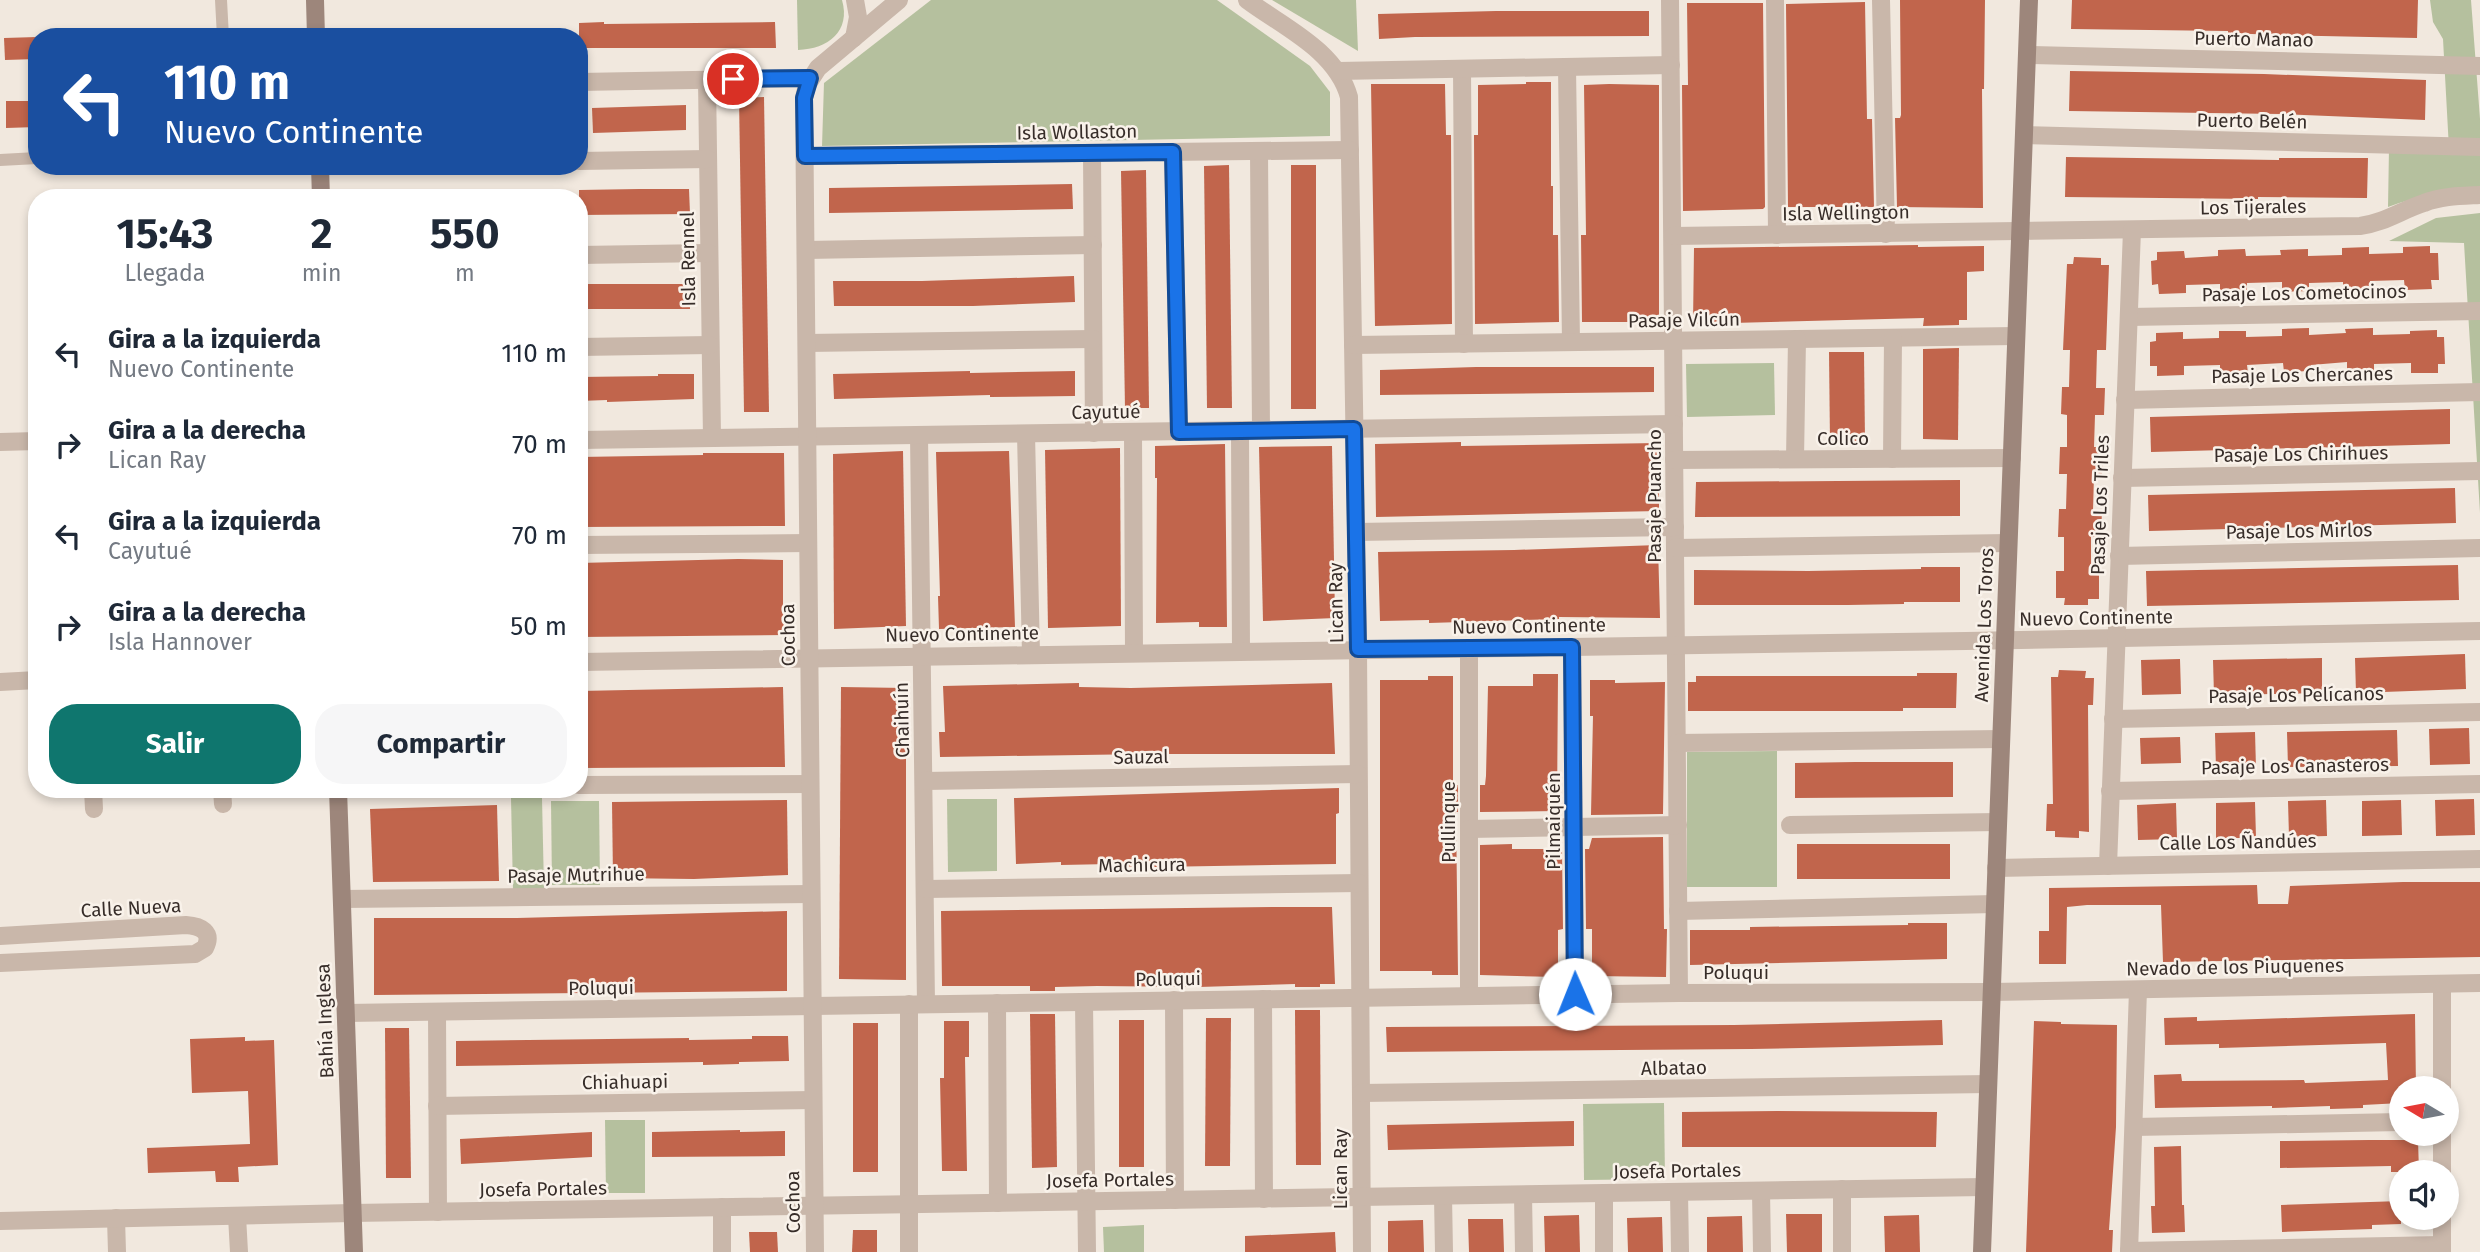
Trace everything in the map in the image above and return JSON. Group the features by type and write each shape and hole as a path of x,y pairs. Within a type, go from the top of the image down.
{"main road":[{"path":"316,0 316,28"},
{"name":"Avenida Los Toros","path":"1982,1252 2029,0"},
{"name":"Bahía Inglesa","path":"338,798 354,1252"}],"street":[{"path":"853,38 858,17 855,0"},
{"path":"588,82 810,78 818,68 899,0"},
{"name":"Lican Ray","path":"1247,0 1321,53 1338,71 1349,97 1358,649 1362,1252"},
{"name":"Pasaje Puancho","path":"1670,0 1679,993"},
{"path":"1775,0 1777,235"},
{"path":"1881,0 1886,234"},
{"name":"Puerto Manao","path":"2027,55 2480,66"},
{"path":"1338,71 1671,65"},
{"path":"1567,67 1571,342"},
{"path":"1462,69 1464,344"},
{"name":"Cochoa","path":"810,78 804,98 815,1252"},
{"name":"Isla Rennel","path":"707,80 712,438"},
{"name":"Puerto Belén","path":"2024,135 2480,147"},
{"name":"Isla Wollaston","path":"805,156 1350,150"},
{"path":"1259,151 1261,430"},
{"path":"1173,152 1179,432"},
{"path":"1092,153 1094,433"},
{"path":"588,161 708,159"},
{"name":"Los Tijerales","path":"2020,232 2360,226 2387,220 2410,208 2438,199 2480,195"},
{"name":"Pasaje Los Triles","path":"2108,866 2132,230"},
{"name":"Isla Wellington","path":"1673,236 2020,232"},
{"path":"806,250 1093,244"},
{"path":"588,255 709,253"},
{"name":"Pasaje Los Cometocinos","path":"2129,317 2480,311"},
{"name":"Pasaje Vilcún","path":"1353,345 2016,336"},
{"path":"1892,458 1893,338"},
{"path":"807,343 1093,339"},
{"path":"1796,459 1797,339"},
{"path":"588,347 710,345"},
{"name":"Pasaje Los Chercanes","path":"2125,400 2480,392"},
{"name":"Cayutué","path":"588,440 1674,424"},
{"path":"1240,431 1241,651"},
{"path":"1133,432 1134,653"},
{"path":"1026,434 1031,654"},
{"name":"Chaihuín","path":"909,1252 925,889 919,435"},
{"path":"0,442 28,441"},
{"name":"Colico","path":"1674,460 2012,458"},
{"name":"Pasaje Los Chirihues","path":"2122,478 2480,471"},
{"path":"1356,532 1675,527"},
{"path":"588,545 808,543"},
{"path":"1675,548 2008,543"},
{"name":"Pasaje Los Mirlos","path":"2119,556 2480,548"},
{"name":"Nuevo Continente","path":"588,662 2005,641 2480,631"},
{"name":"Pilmaiquén","path":"1572,647 1575,994"},
{"name":"Pullinque","path":"1469,648 1469,996"},
{"path":"0,682 28,680"},
{"name":"Pasaje Los Pelícanos","path":"2113,719 2480,712"},
{"path":"1677,743 2001,739"},
{"name":"Sauzal","path":"924,781 1358,774"},
{"name":"Pasaje Los Canasteros","path":"2110,791 2480,783"},
{"path":"588,785 810,784"},
{"path":"93,798 94,809"},
{"path":"1790,825 1998,822"},
{"path":"1469,829 1678,825"},
{"name":"Calle Los Ñandúes","path":"1996,868 2480,859"},
{"name":"Machicura","path":"925,889 1359,883"},
{"name":"Pasaje Mutrihue","path":"342,899 811,894"},
{"path":"1678,911 1995,904"},
{"name":"Calle Nueva","path":"0,936 186,925 205,930 208,939 205,948 195,954 0,963"},
{"name":"Nevado de los Piuquenes","path":"1992,992 2480,983"},
{"path":"2442,984 2442,1076"},
{"path":"2138,990 2129,1251 2442,1249 2442,1230"},
{"name":"Poluqui","path":"346,1013 1575,994 1992,992"},
{"path":"1263,999 1264,1199"},
{"path":"1174,1000 1175,1200"},
{"path":"1084,1002 1087,1252"},
{"path":"997,1003 998,1203"},
{"path":"437,1012 438,1212"},
{"name":"Albatao","path":"1361,1093 1988,1084"},
{"name":"Chiahuapi","path":"438,1106 813,1100"},
{"path":"2134,1127 2389,1122"},
{"name":"Josefa Portales","path":"0,1221 1984,1187"},
{"path":"1842,1189 1842,1252"},
{"path":"1761,1191 1762,1252"},
{"path":"1679,1192 1680,1252"},
{"path":"1604,1193 1604,1252"},
{"path":"1523,1195 1524,1252"},
{"path":"1444,1196 1444,1252"},
{"path":"722,1207 722,1252"},
{"path":"237,1216 239,1252"},
{"path":"116,1218 117,1252"}],"lane":[{"path":"221,0 223,28"},
{"path":"0,160 28,158"}],"green space":[{"path":"797,0 842,0 843,21 835,36 819,46 798,50"},
{"path":"931,0 1217,0 1310,66 1330,92 1330,136 822,146 824,83"},
{"path":"1272,0 1356,0 1358,51"},
{"path":"2430,0 2471,0 2480,119 2480,188 2433,194 2388,207 2389,148 2449,149 2443,39 2433,22"},
{"path":"2480,213 2480,513 2464,243 2389,241 2436,218"},
{"path":"1774,363 1775,415 1687,417 1686,364"},
{"path":"1777,751 1777,887 1687,887 1687,752"},
{"path":"511,798 542,798 544,889 513,890"},
{"path":"947,799 997,799 997,871 948,872"},
{"path":"551,801 599,801 600,885 552,885"},
{"path":"1664,1103 1665,1179 1584,1180 1583,1104"},
{"path":"605,1120 645,1120 645,1193 606,1193"},
{"path":"1144,1225 1144,1252 1104,1252 1103,1227"}],"building":[{"path":"1900,0 1985,0 1982,89 1983,208 1897,207 1895,118 1900,118 1901,115"},
{"path":"2072,0 2418,0 2417,38 2071,29"},
{"path":"1865,2 1867,119 1872,119 1874,207 1788,207 1786,4"},
{"path":"1687,3 1763,3 1763,209 1683,211 1682,85 1688,85"},
{"path":"1649,11 1649,36 1379,39 1378,14"},
{"path":"775,22 776,48 588,48 588,28 579,28 579,23"},
{"path":"28,37 28,59 5,60 4,38"},
{"path":"2070,71 2426,80 2425,120 2280,114 2069,111"},
{"path":"1551,82 1551,186 1553,235 1558,235 1559,322 1475,324 1474,135 1478,135 1478,85"},
{"path":"1371,84 1445,84 1446,135 1451,135 1452,324 1375,326"},
{"path":"1584,85 1659,85 1659,322 1582,322 1581,235 1586,235"},
{"path":"764,97 769,412 744,412 739,98"},
{"path":"6,101 28,101 28,127 6,128"},
{"path":"686,105 686,130 593,133 592,108"},
{"path":"2066,157 2279,160 2368,158 2367,198 2065,197"},
{"path":"1229,165 1232,408 1207,408 1204,166"},
{"path":"1291,165 1316,165 1316,409 1291,409"},
{"path":"1146,170 1149,408 1125,408 1121,171"},
{"path":"1072,184 1073,209 829,213 829,188"},
{"path":"689,189 690,214 588,215 588,190"},
{"path":"1984,246 1984,271 1967,272 1967,320 1959,320 1959,325 1923,326 1924,318 1693,324 1694,248"},
{"path":"2430,246 2430,253 2438,253 2439,280 2431,280 2432,289 2405,290 2404,280 2370,281 2370,290 2343,290 2343,282 2309,283 2309,291 2282,292 2282,282 2247,283 2247,292 2220,293 2220,284 2186,285 2186,293 2159,294 2158,284 2152,285 2151,261 2157,260 2157,252 2184,251 2185,258 2218,256 2218,250 2245,249 2246,256 2281,255 2280,250 2308,249 2308,256 2342,255 2342,248 2369,247 2369,254 2403,253 2403,247"},
{"path":"2074,257 2101,258 2101,265 2109,265 2106,350 2097,350 2096,388 2105,388 2104,415 2095,415 2094,447 2103,447 2102,475 2094,475 2093,510 2102,510 2101,537 2091,537 2091,571 2099,571 2099,599 2088,599 2088,605 2064,605 2065,598 2056,598 2056,571 2064,571 2064,537 2058,537 2059,509 2066,509 2067,474 2059,474 2060,447 2067,447 2067,415 2061,414 2062,387 2069,387 2070,350 2063,350 2067,264 2073,264"},
{"path":"1074,276 1075,302 973,306 834,306 833,281"},
{"path":"588,284 689,284 690,309 588,309"},
{"path":"2309,328 2309,335 2346,333 2345,329 2373,328 2373,335 2437,330 2437,337 2444,337 2445,364 2438,364 2438,373 2411,373 2411,363 2374,364 2374,371 2347,372 2347,362 2311,365 2311,371 2284,372 2283,363 2247,365 2248,373 2220,374 2220,365 2184,366 2184,375 2157,376 2157,366 2150,366 2150,342 2156,341 2156,333 2183,332 2183,339 2219,338 2219,331 2246,331 2246,337 2282,336 2282,329"},
{"path":"1959,348 1958,440 1923,439 1923,349"},
{"path":"1829,352 1864,352 1865,442 1830,443"},
{"path":"1654,367 1654,392 1380,395 1380,370"},
{"path":"1075,371 1075,396 834,399 833,374"},
{"path":"694,374 694,399 588,401 588,377"},
{"path":"2450,409 2450,444 2151,452 2150,417"},
{"path":"1461,442 1461,446 1659,443 1659,511 1376,517 1375,444"},
{"path":"1225,444 1227,627 1199,627 1199,622 1156,623 1155,446"},
{"path":"1332,446 1335,618 1263,621 1259,447"},
{"path":"1120,448 1121,626 1048,628 1045,450"},
{"path":"903,451 906,626 834,629 833,454"},
{"path":"1009,451 1015,627 939,629 936,452"},
{"path":"784,453 785,526 588,527 588,457"},
{"path":"1960,480 1960,516 1695,517 1696,482"},
{"path":"2455,488 2456,523 2149,531 2148,495"},
{"path":"1658,545 1660,618 1559,617 1429,623 1429,620 1380,621 1378,552"},
{"path":"783,560 783,607 787,607 787,635 588,637 588,563"},
{"path":"2458,565 2459,600 2147,606 2146,571"},
{"path":"1960,567 1960,602 1694,605 1694,570 1808,571"},
{"path":"2465,654 2466,689 2356,693 2355,658"},
{"path":"2322,658 2322,693 2214,695 2213,660"},
{"path":"2180,659 2181,694 2142,695 2141,660"},
{"path":"2059,670 2086,671 2085,678 2094,678 2093,705 2088,705 2089,832 2079,831 2079,838 2055,837 2055,831 2046,831 2047,804 2053,804 2051,677 2058,677"},
{"path":"1917,673 1957,673 1956,708 1903,708 1903,711 1688,711 1688,682 1696,682 1696,676 1917,676"},
{"path":"1533,674 1558,674 1557,811 1480,812 1480,785 1485,785 1486,776 1488,686 1533,686"},
{"path":"1428,676 1453,676 1453,785 1458,785 1458,975 1432,975 1432,971 1380,971 1380,680 1428,680"},
{"path":"1590,680 1615,680 1615,683 1665,682 1663,814 1591,815 1593,716 1590,716"},
{"path":"1079,683 1079,687 1131,688 1332,683 1335,754 940,757 939,732 945,732 943,686"},
{"path":"783,687 785,767 588,768 588,691"},
{"path":"841,687 906,688 906,980 839,979"},
{"path":"2469,728 2470,764 2430,765 2429,729"},
{"path":"2397,730 2398,766 2288,767 2287,732"},
{"path":"2255,732 2256,768 2216,768 2215,733"},
{"path":"2180,737 2181,763 2141,764 2140,738"},
{"path":"1953,762 1953,797 1795,798 1795,763"},
{"path":"1339,788 1336,864 1156,867 1061,865 1061,862 1016,864 1014,798"},
{"path":"2474,799 2475,835 2436,836 2435,800"},
{"path":"787,800 788,875 694,879 613,878 612,802"},
{"path":"2326,800 2327,836 2289,837 2288,801"},
{"path":"2401,800 2402,835 2362,836 2362,801"},
{"path":"2255,802 2256,838 2216,838 2216,803"},
{"path":"2176,803 2177,839 2138,840 2137,805"},
{"path":"497,805 499,881 373,882 370,809"},
{"path":"1663,837 1666,977 1592,976 1592,929 1586,929 1585,849 1589,849 1592,838"},
{"path":"1512,844 1512,849 1562,849 1563,929 1558,930 1558,977 1480,975 1480,845"},
{"path":"1797,844 1950,844 1950,879 1797,879"},
{"path":"2480,882 2480,957 2163,962 2161,905 2087,905 2067,907 2066,964 2039,964 2039,931 2049,931 2049,888 2257,885 2258,904 2288,904 2290,886"},
{"path":"1332,907 1335,984 1320,984 1320,987 1295,987 1295,984 1055,987 1055,991 1030,991 1030,986 942,986 941,911"},
{"path":"787,911 787,991 374,995 374,918 517,918"},
{"path":"1947,923 1947,959 1690,965 1690,930"},
{"path":"1295,1010 1320,1010 1321,1165 1296,1165"},
{"path":"1030,1014 1055,1014 1057,1167 1032,1168"},
{"path":"2415,1014 2416,1076 2389,1076 2389,1104 2363,1105 2363,1108 2155,1108 2154,1075 2181,1074 2182,1081 2304,1080 2305,1083 2388,1080 2386,1043 2219,1048 2219,1044 2165,1045 2164,1018 2197,1017 2197,1021"},
{"path":"1206,1018 1231,1018 1230,1166 1205,1166"},
{"path":"1119,1020 1144,1020 1144,1167 1119,1167"},
{"path":"1942,1020 1943,1045 1751,1049 1387,1052 1386,1027 1734,1025"},
{"path":"944,1021 969,1021 969,1057 965,1057 967,1171 942,1171 940,1078 944,1078"},
{"path":"2034,1021 2117,1025 2116,1127 2109,1230 2113,1230 2112,1252 2026,1252"},
{"path":"853,1023 878,1023 878,1172 853,1172"},
{"path":"385,1028 409,1028 411,1178 386,1178"},
{"path":"752,1036 788,1036 789,1061 703,1065 703,1062 456,1066 456,1041 752,1039"},
{"path":"245,1037 245,1041 274,1040 278,1165 238,1167 239,1182 216,1182 215,1171 148,1173 147,1148 250,1144 248,1091 192,1093 190,1039"},
{"path":"1682,1112 1937,1112 1936,1147 1682,1147"},
{"path":"1574,1121 1574,1146 1388,1150 1387,1125"},
{"path":"785,1131 785,1156 652,1157 652,1132"},
{"path":"592,1132 592,1157 461,1164 460,1139"},
{"path":"2389,1140 2389,1146 2418,1146 2419,1160 2389,1160 2389,1166 2280,1168 2280,1141"},
{"path":"2181,1146 2185,1232 2152,1233 2151,1206 2155,1206 2154,1147"},
{"path":"2389,1201 2389,1224 2372,1225 2372,1229 2282,1232 2281,1205"},
{"path":"1786,1214 1822,1214 1822,1252 1787,1252"},
{"path":"1579,1215 1580,1252 1545,1252 1544,1216"},
{"path":"1919,1215 1920,1252 1885,1252 1884,1216"},
{"path":"1742,1216 1743,1252 1707,1252 1707,1217"},
{"path":"1662,1217 1663,1252 1628,1252 1627,1218"},
{"path":"1468,1219 1503,1219 1504,1252 1469,1252"},
{"path":"1423,1220 1424,1252 1388,1252 1388,1221"},
{"path":"853,1230 877,1230 877,1252 852,1252"},
{"path":"749,1232 777,1232 778,1252 750,1252"},
{"path":"1335,1232 1336,1252 1245,1252 1245,1236"}],"route":[{"path":"733,79 810,78 804,98 805,156 1173,152 1179,432 1354,429 1358,649 1572,647 1575,994"}]}
